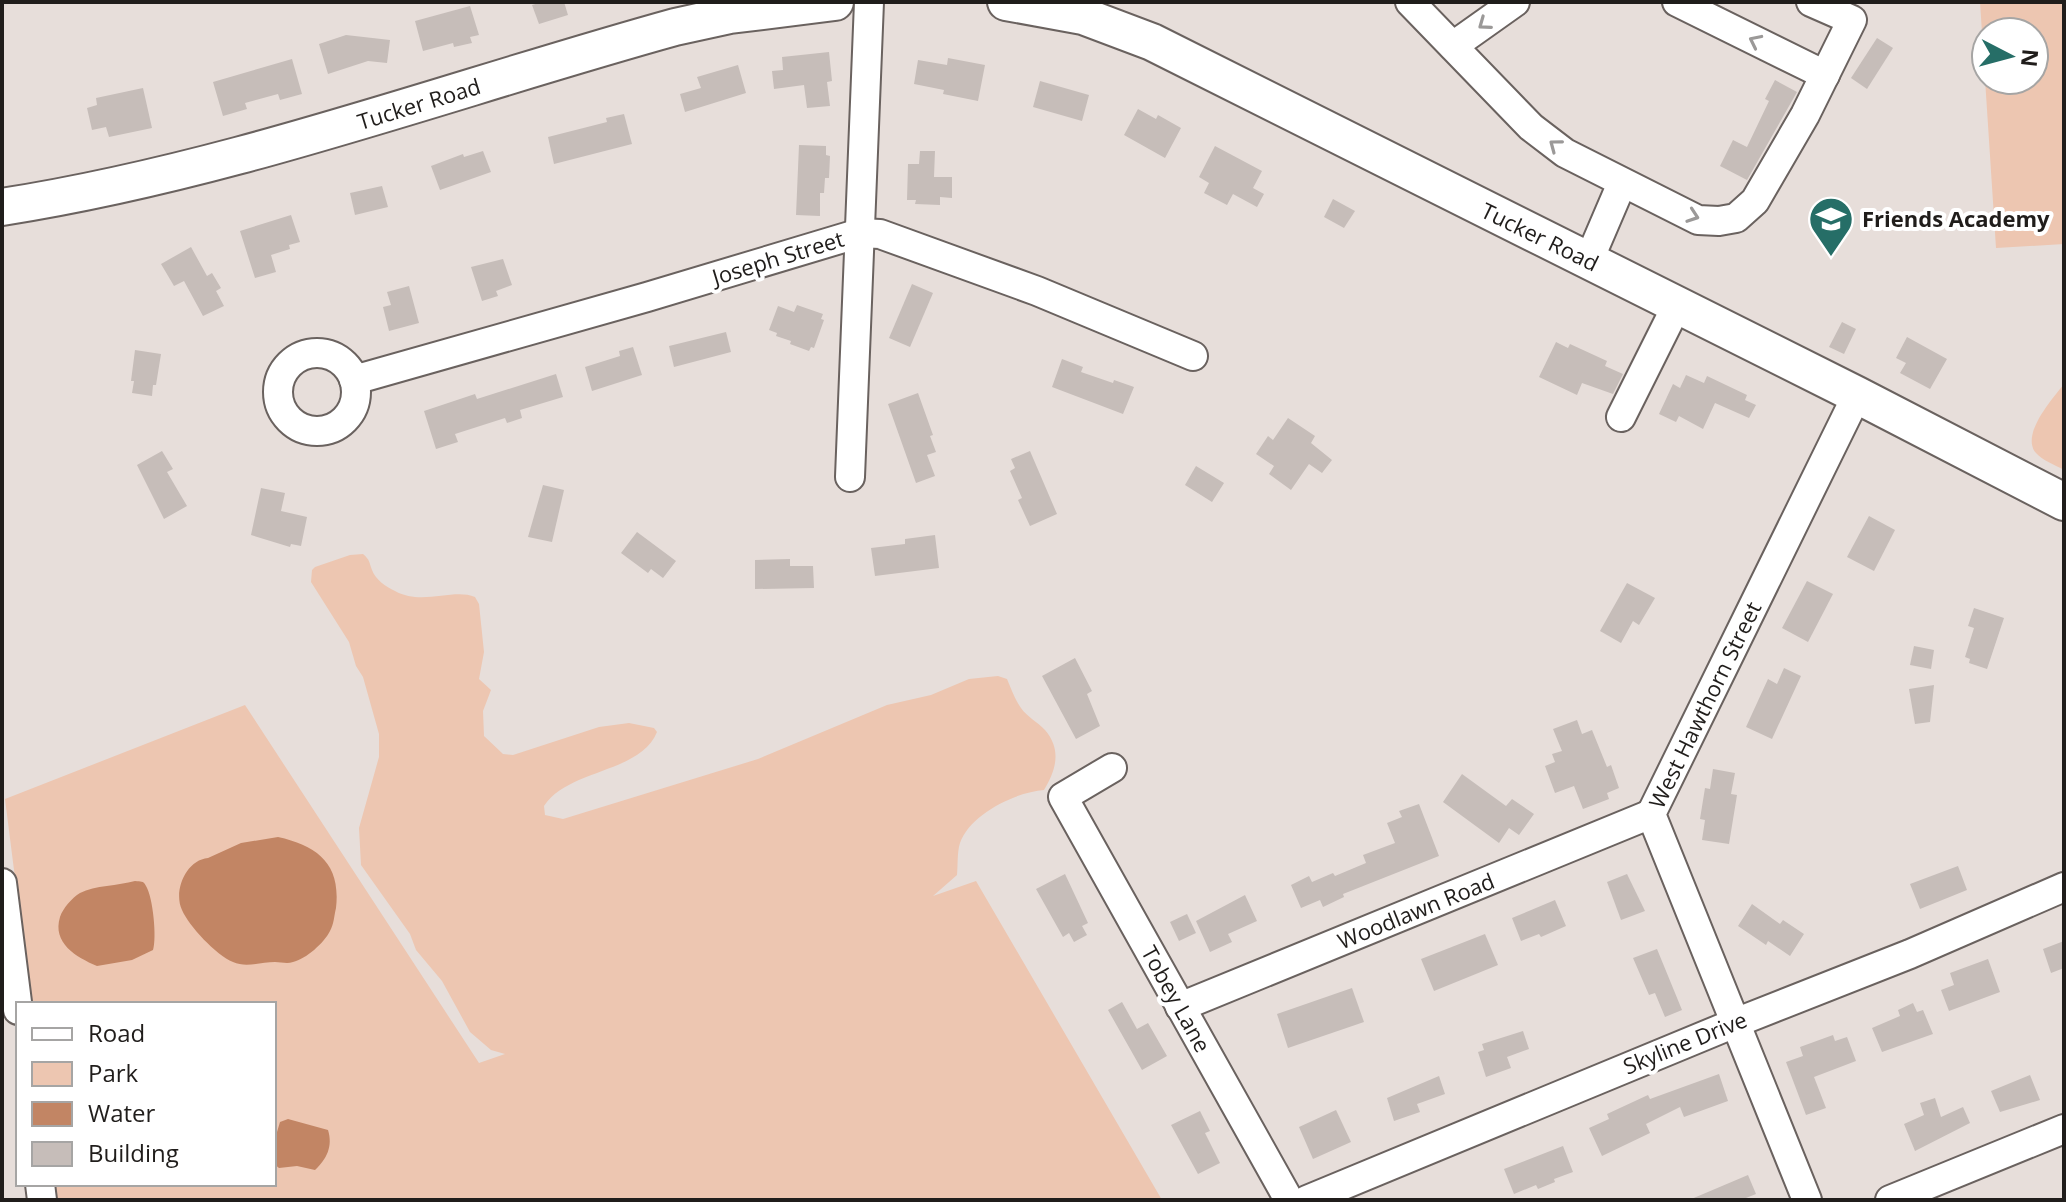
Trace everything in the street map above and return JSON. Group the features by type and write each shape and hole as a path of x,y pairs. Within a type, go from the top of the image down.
{"main road":[{"name":"Tucker Road","path":"2,207 108,189 236,157 675,27 730,15 835,2"},
{"name":"Tucker Road","path":"1006,2 1061,6 1152,42 2064,502"}],"street":[{"path":"850,477 869,2"},
{"path":"1410,2 1531,127 1565,153 1698,220 1719,221 1736,218 1755,201 1805,115 1858,11 1811,2"},
{"path":"1453,46 1515,2"},
{"path":"1677,2 1825,75"},
{"path":"1589,260 1622,183"},
{"name":"Joseph Street","path":"354,380 860,233 880,234 1037,291 1193,356"},
{"path":"1621,417 1677,305"},
{"name":"West Hawthorn Street","path":"1807,1200 1651,814 1857,395"},
{"name":"Tobey Lane","path":"1112,768 1063,797 1289,1200"},
{"name":"Woodlawn Road","path":"1180,1007 1651,814"},
{"path":"2,883 17,1002"},
{"name":"Skyline Drive","path":"1307,1200 1910,954 2064,887"},
{"path":"1890,1200 2064,1129"}],"green space":[{"path":"1980,2 2064,2 2064,244 1996,248 1986,96 2050,96 2050,16 1981,16"},
{"path":"2064,384 2064,470 2036,453 2032,437 2046,407"},
{"path":"363,554 378,580 405,595 426,597 457,594 475,597 479,604 484,652 479,679 491,690 483,711 484,736 503,754 513,755 599,727 629,723 654,728 657,732 649,745 636,756 555,794 544,806 545,815 563,819 758,759 887,705 931,695 969,679 998,676 1007,679 1021,708 1042,727 1054,745 1052,775 1044,790 1020,795 995,806 973,823 960,843 957,875 933,896 976,881 1162,1200 57,1200 55,1186 276,1186 276,1002 31,1002 5,799 245,705 479,1063 505,1054 491,1050 470,1032 442,981 416,950 410,934 361,865 359,828 379,757 379,734 363,677 356,666 349,642 311,582 315,567 350,555"}],"water":[{"path":"278,837 305,846 324,859 335,880 337,893 332,926 319,945 298,960 238,964 219,953 191,924 182,910 180,886 188,870 200,860 241,843"},
{"path":"135,881 144,883 151,899 153,950 132,960 97,966 68,948 59,934 58,926 61,914 71,900 86,890"},
{"path":"288,1119 328,1130 328,1152 315,1170 276,1166 276,1135 280,1122"}],"building":[{"path":"564,2 568,15 539,24 532,5"},
{"path":"470,6 479,35 470,37 472,43 454,47 453,43 423,51 415,21"},
{"path":"346,35 390,40 387,63 368,61 328,74 319,44"},
{"path":"1877,38 1893,48 1867,89 1851,78"},
{"path":"829,52 832,81 827,82 830,106 807,108 804,85 774,89 772,71 783,70 782,57"},
{"path":"948,58 985,65 978,101 914,84 918,60 947,65"},
{"path":"292,59 302,94 280,100 278,94 245,103 247,109 223,116 213,82"},
{"path":"738,65 746,93 685,112 680,94 701,88 697,77"},
{"path":"1775,80 1797,92 1747,180 1720,166 1733,140 1747,147 1769,101 1765,99"},
{"path":"1040,81 1089,95 1082,121 1033,107"},
{"path":"143,88 152,128 109,137 106,127 92,130 87,108 97,105 96,98"},
{"path":"1138,109 1156,119 1158,115 1181,128 1165,158 1124,135"},
{"path":"624,114 632,144 554,164 548,137 607,122 606,118"},
{"path":"799,145 826,146 826,155 830,156 829,178 825,178 824,193 820,193 820,216 796,215"},
{"path":"1215,146 1262,171 1253,188 1264,194 1257,207 1233,194 1227,205 1204,193 1209,183 1199,177"},
{"path":"483,151 491,172 440,190 431,166 463,154 464,157"},
{"path":"920,151 935,151 934,177 952,177 952,198 940,197 940,205 915,204 916,200 907,200 908,164 919,164"},
{"path":"382,186 388,207 355,215 350,193"},
{"path":"1333,199 1355,211 1344,228 1324,217"},
{"path":"291,215 300,242 271,255 276,272 255,278 240,231"},
{"path":"191,247 207,276 212,273 221,288 216,291 224,306 203,316 184,281 174,286 161,264"},
{"path":"503,259 512,285 496,291 498,296 482,301 471,267"},
{"path":"912,284 933,293 910,347 889,338"},
{"path":"409,286 419,323 389,331 383,307 391,305 387,292"},
{"path":"797,305 823,314 821,319 824,320 814,348 811,347 809,351 790,344 791,341 769,330 778,306 794,312"},
{"path":"1842,322 1856,329 1844,354 1829,347"},
{"path":"726,332 731,352 674,367 669,346"},
{"path":"1907,337 1947,359 1930,389 1900,373 1906,363 1896,358"},
{"path":"1556,342 1568,348 1570,344 1607,361 1605,366 1623,374 1613,394 1582,383 1577,395 1539,377"},
{"path":"633,347 642,375 592,391 585,367 620,356 619,351"},
{"path":"135,350 161,354 152,396 132,393"},
{"path":"1062,359 1083,367 1081,372 1134,387 1123,414 1052,387"},
{"path":"556,374 563,397 520,410 522,418 507,423 505,418 455,434 458,442 436,449 424,411 475,394 477,399"},
{"path":"1686,375 1704,383 1707,376 1747,395 1745,400 1756,405 1749,418 1715,403 1703,429 1679,416 1676,422 1659,414 1673,384 1680,388"},
{"path":"918,393 936,452 927,455 935,476 916,483 888,404"},
{"path":"1288,418 1315,436 1311,443 1332,460 1322,473 1309,464 1291,490 1269,474 1274,466 1256,454 1268,436 1273,440"},
{"path":"162,451 173,469 167,472 187,506 164,519 137,465"},
{"path":"1030,451 1057,514 1030,526 1010,471 1015,468 1011,459"},
{"path":"1196,466 1224,483 1212,502 1185,485"},
{"path":"543,485 564,490 552,542 528,537"},
{"path":"261,488 285,493 281,511 307,517 301,546 291,544 290,547 251,535"},
{"path":"1869,516 1895,530 1874,571 1847,557"},
{"path":"637,532 676,561 663,578 651,569 648,573 621,553"},
{"path":"935,535 939,568 875,576 871,548 905,544 905,539"},
{"path":"790,559 790,566 813,566 814,588 755,589 755,560"},
{"path":"1807,581 1833,594 1808,642 1782,628"},
{"path":"1627,583 1655,598 1639,625 1633,621 1621,643 1600,631"},
{"path":"1974,608 2004,618 1987,669 1969,663 1970,659 1965,657 1974,628 1968,626"},
{"path":"1914,646 1934,650 1931,669 1910,665"},
{"path":"1075,658 1092,691 1087,694 1100,726 1076,739 1042,676"},
{"path":"1784,668 1801,676 1772,739 1746,727 1768,679 1777,684"},
{"path":"1934,685 1930,722 1915,724 1909,689"},
{"path":"1577,720 1582,734 1592,730 1607,767 1611,765 1619,788 1607,793 1609,799 1583,809 1574,786 1555,793 1545,766 1555,762 1552,754 1562,751 1553,729"},
{"path":"1713,769 1735,773 1731,794 1737,795 1729,844 1702,840 1705,820 1700,819 1705,788 1710,789"},
{"path":"1462,774 1506,806 1512,799 1534,814 1519,835 1509,828 1499,843 1443,802"},
{"path":"1419,804 1439,856 1343,894 1344,897 1323,907 1320,900 1301,908 1291,885 1309,876 1312,882 1333,873 1335,876 1366,863 1363,855 1395,843 1387,823 1402,817 1399,811"},
{"path":"1958,866 1967,890 1920,909 1910,884"},
{"path":"1065,874 1088,923 1082,926 1087,935 1074,942 1069,933 1063,937 1036,889"},
{"path":"1627,874 1645,911 1621,920 1607,882"},
{"path":"1245,895 1257,921 1228,934 1232,942 1210,952 1196,921"},
{"path":"1555,900 1566,926 1541,937 1539,934 1521,941 1512,918"},
{"path":"1752,904 1780,924 1783,920 1804,934 1790,956 1768,941 1766,945 1738,926"},
{"path":"1187,914 1196,933 1179,941 1170,922"},
{"path":"1485,934 1498,965 1434,991 1421,959"},
{"path":"2064,941 2064,968 2051,973 2043,949"},
{"path":"1657,949 1682,1010 1665,1017 1655,993 1649,995 1633,958"},
{"path":"1988,959 2000,992 1949,1011 1941,990 1954,985 1950,973"},
{"path":"1352,988 1364,1022 1288,1048 1277,1014"},
{"path":"1122,1002 1137,1029 1148,1023 1167,1056 1142,1070 1108,1010"},
{"path":"1913,1003 1917,1012 1923,1010 1933,1034 1882,1052 1872,1028 1900,1016 1898,1010"},
{"path":"1523,1031 1529,1049 1507,1057 1511,1068 1486,1077 1478,1052 1484,1050 1482,1044"},
{"path":"1833,1035 1835,1041 1847,1037 1856,1061 1814,1077 1826,1108 1806,1115 1786,1062 1803,1056 1800,1047"},
{"path":"1719,1074 1728,1101 1684,1117 1680,1107 1646,1124 1650,1133 1602,1156 1589,1128 1609,1119 1607,1114 1648,1095 1650,1099"},
{"path":"2030,1075 2040,1100 2000,1112 1991,1091"},
{"path":"1439,1076 1445,1094 1417,1104 1420,1112 1394,1121 1387,1098"},
{"path":"1935,1098 1941,1117 1963,1107 1970,1123 1915,1151 1904,1124 1924,1115 1920,1103"},
{"path":"1336,1110 1351,1142 1313,1159 1299,1127"},
{"path":"1200,1111 1210,1131 1205,1133 1220,1163 1198,1174 1171,1125"},
{"path":"1563,1146 1573,1172 1538,1189 1536,1185 1514,1194 1504,1169"},
{"path":"1748,1175 1756,1194 1741,1200 1689,1200"}],"place":[{"name":"Friends Academy","path":"1831,258"}]}
